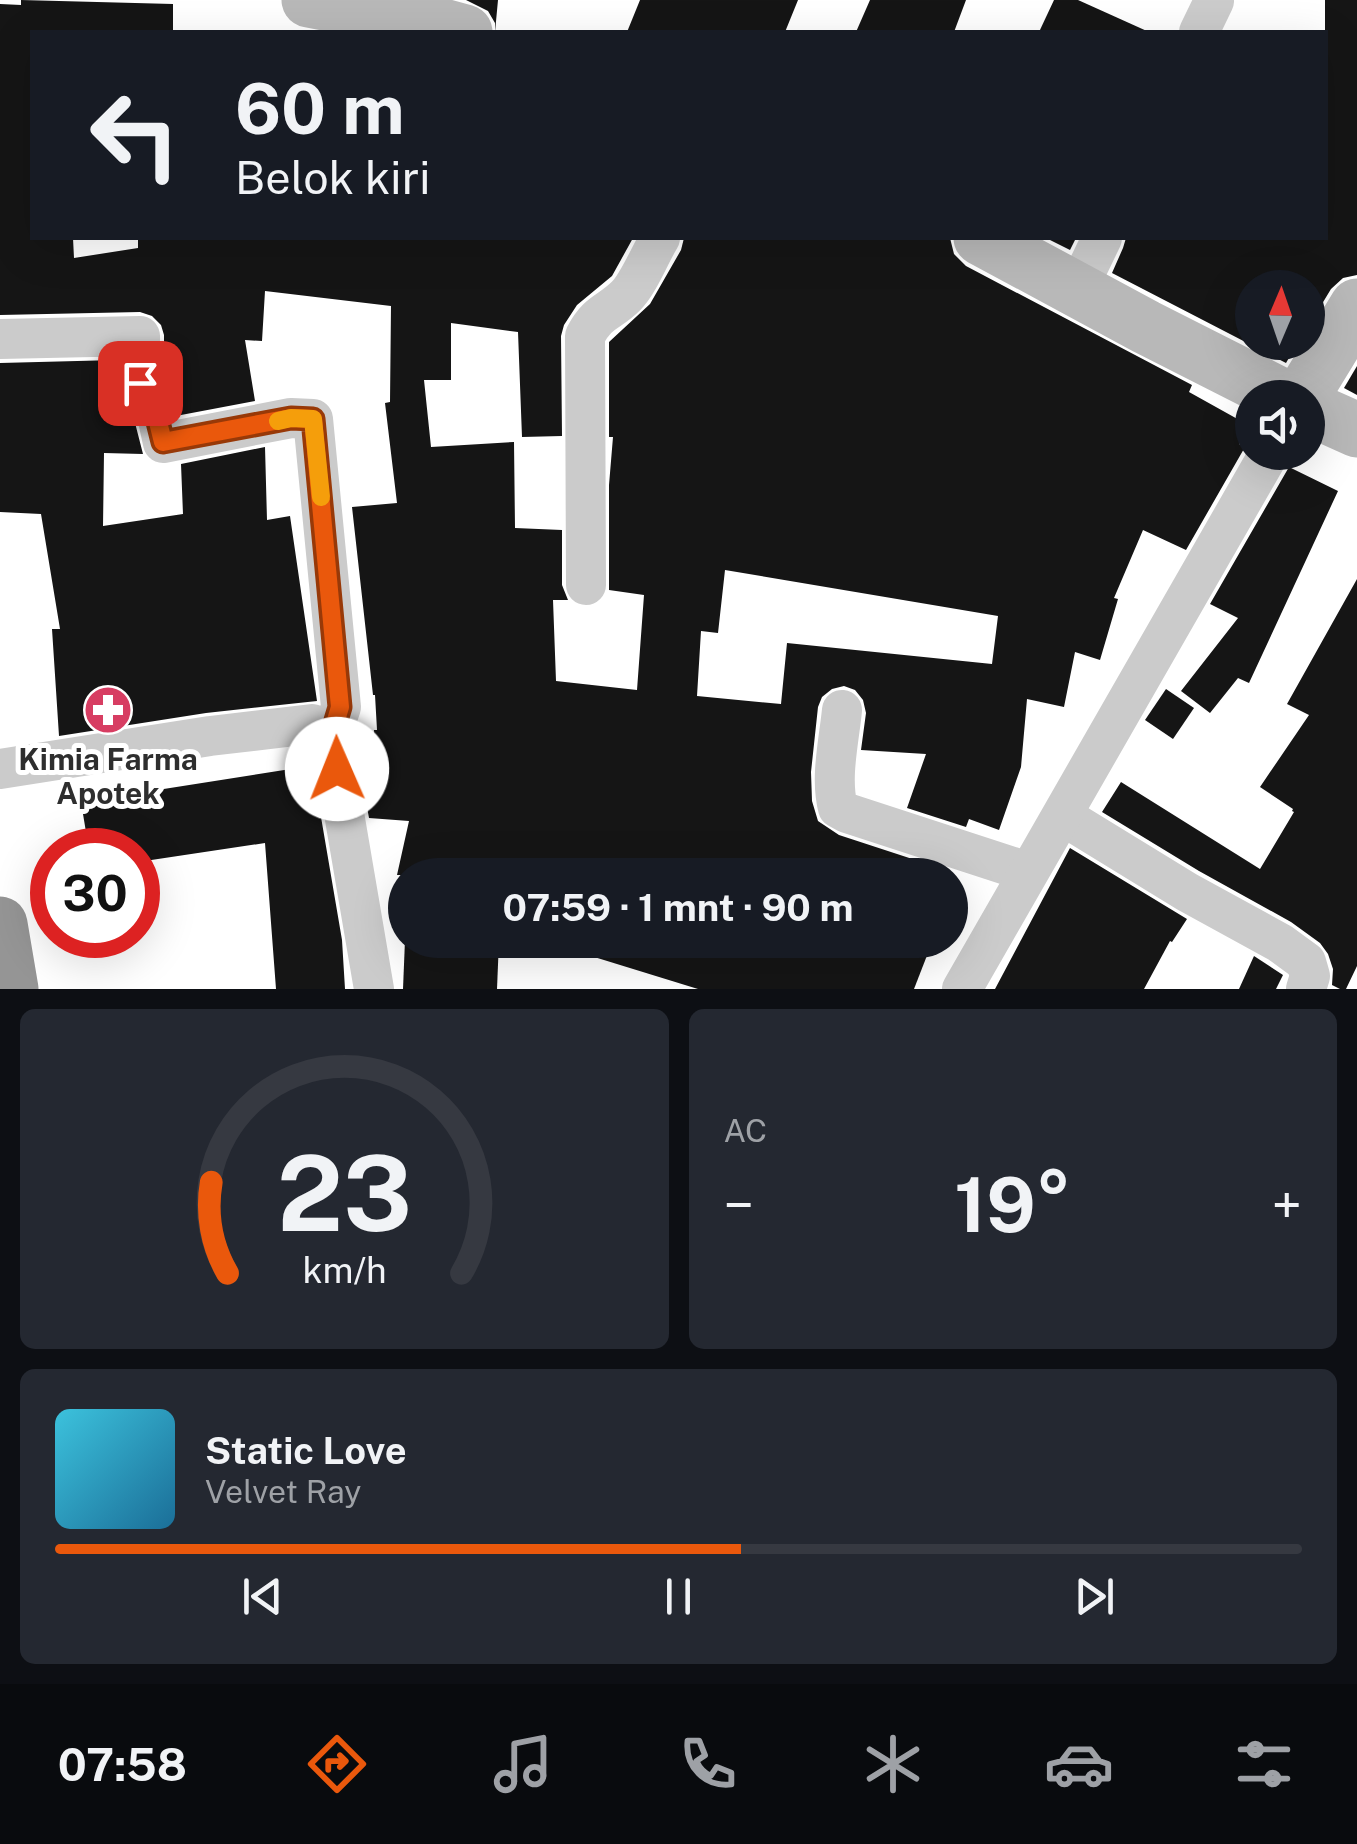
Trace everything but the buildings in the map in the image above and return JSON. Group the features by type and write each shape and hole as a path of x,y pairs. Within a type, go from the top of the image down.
{"highway":[{"path":"0,924 12,989"}],"main road":[{"path":"309,0 458,30"},
{"path":"984,240 1251,380"},
{"path":"1312,380 1357,306"},
{"path":"1325,416 1357,430"}],"street":[{"path":"1200,30 1214,1"},
{"path":"586,585 586,336 592,322 604,310 628,294 659,240"},
{"path":"1078,288 1101,240"},
{"path":"0,339 140,336 140,383 154,406 163,442 291,418 313,419 340,707 331,737 374,989"},
{"path":"962,989 1260,470"},
{"path":"842,710 836,770 838,808 1028,872"},
{"path":"0,769 312,724 323,727 331,737"},
{"path":"1063,816 1306,962 1310,976 1306,989"}],"slow traffic":[{"path":"278,421 313,419 321,497"}],"place":[{"name":"Kimia Farma Apotek","path":"108,710"}],"route":[{"path":"140,383 154,406 163,442 291,418 313,419 340,707 331,737 337,769"}]}
